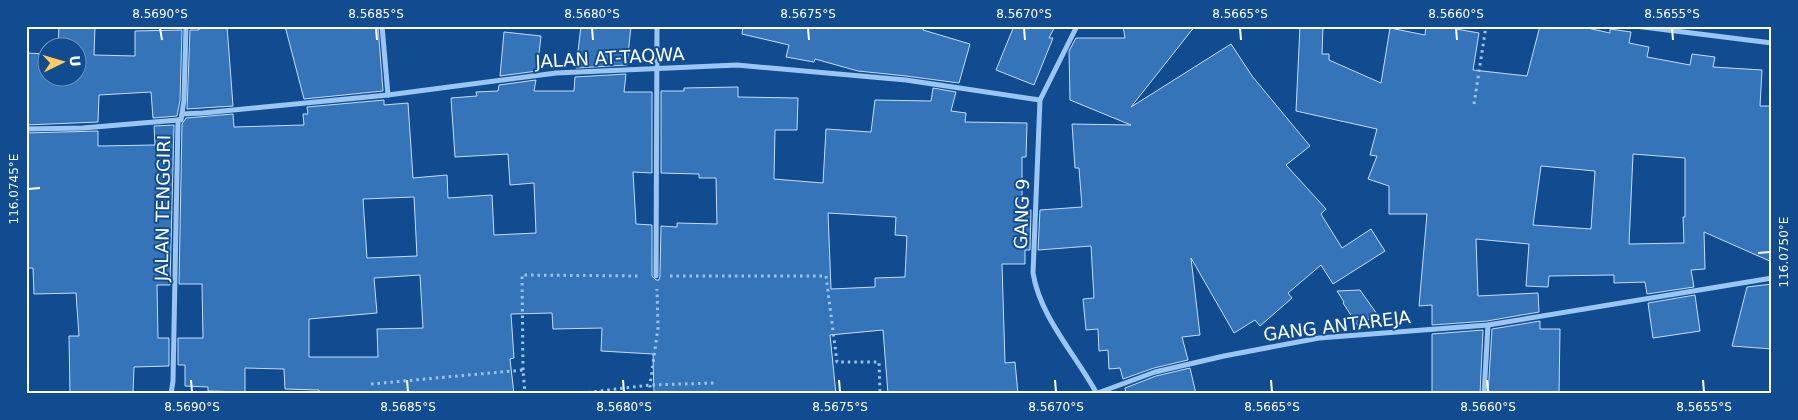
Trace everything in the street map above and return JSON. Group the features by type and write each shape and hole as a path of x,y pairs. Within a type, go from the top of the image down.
{"street":[{"name":"JALAN TENGGIRI","path":"171,394 173,381 178,120 181,120 182,114 186,26"},
{"path":"382,26 388,94"},
{"path":"656,276 657,26"},
{"name":"GANG 9","path":"1077,26 1040,100 1033,273 1036,289 1043,305 1096,394"},
{"path":"1635,26 1772,43"},
{"name":"JALAN AT-TAQWA","path":"182,114 388,94 556,73 737,65 906,80 1040,100"},
{"path":"26,129 83,128 178,120"},
{"name":"GANG ANTAREJA","path":"1096,394 1155,372 1224,356 1319,338 1488,324 1772,278"},
{"path":"1484,394 1488,324"}],"path":[{"path":"1474,104 1486,26"},
{"path":"525,394 522,275 826,276 837,362 879,362 880,394"},
{"path":"650,394 658,328 656,276"},
{"path":"371,384 523,370"},
{"path":"575,394 650,385 714,383"}],"building":[{"path":"59,26 95,26 94,55 135,56 135,31 182,30 180,100 177,116 153,118 151,92 99,95 98,122 26,125 26,53 38,54 38,88 88,88 88,38 58,38"},
{"path":"199,26 227,26 233,106 187,109 190,30 199,30"},
{"path":"285,26 378,26 383,91 304,99"},
{"path":"581,26 631,26 627,65 576,68"},
{"path":"743,26 924,26 923,30 970,44 959,83 858,71 815,59 814,62 786,57 789,45 742,34"},
{"path":"1014,26 1055,26 1049,38 1053,38 1034,85 996,70"},
{"path":"1123,26 1195,26 1131,107 1231,44 1252,76 1310,146 1286,165 1326,209 1321,214 1342,248 1371,229 1385,251 1333,284 1321,265 1288,293 1292,298 1260,326 1255,320 1234,333 1191,258 1200,335 1182,337 1188,360 1154,368 1123,379 1120,368 1109,369 1108,350 1099,351 1098,329 1086,330 1083,299 1094,298 1091,246 1038,250 1040,210 1082,207 1079,168 1075,168 1072,124 1131,125 1070,100 1069,51 1076,38 1125,38"},
{"path":"1300,26 1323,26 1322,54 1329,54 1329,60 1381,83 1390,28 1425,35 1426,26 1456,26 1456,29 1479,33 1473,70 1527,76 1540,26 1578,26 1610,33 1610,29 1631,32 1629,43 1649,47 1647,57 1690,65 1692,54 1715,57 1713,67 1762,70 1760,106 1772,106 1772,262 1704,232 1705,269 1691,270 1694,287 1647,294 1645,282 1614,283 1614,275 1549,276 1548,287 1526,286 1529,244 1476,239 1478,296 1538,293 1539,312 1487,321 1432,325 1432,305 1419,306 1427,214 1389,214 1389,186 1368,179 1377,156 1370,155 1377,129 1296,111","holes":["1633,154 1685,158 1684,243 1629,244","1541,166 1595,171 1591,229 1533,225"]},
{"path":"504,32 541,36 537,71 500,76"},
{"path":"626,74 624,92 652,92 652,173 633,172 636,224 652,225 652,276 656,280 659,280 660,276 661,226 677,227 677,223 717,224 716,178 699,178 699,174 661,173 661,91 684,91 684,88 738,87 738,97 798,98 797,130 775,130 774,179 823,183 826,129 871,132 875,100 931,101 933,88 956,92 951,111 966,113 965,122 1027,123 1026,157 1022,157 1022,202 1026,202 1026,211 1031,210 1030,250 1025,250 1025,264 1002,264 1005,363 1015,362 1018,394 888,394 883,330 830,335 836,394 654,394 653,354 601,351 602,328 553,329 552,313 511,314 514,358 510,359 514,394 320,394 319,390 285,389 284,369 245,368 245,392 208,391 208,387 185,386 185,365 178,365 178,338 203,338 202,284 179,284 182,124 186,118 233,114 234,127 304,125 303,114 308,114 307,107 384,100 384,105 408,103 413,178 447,175 448,198 492,195 494,235 536,233 534,183 510,185 508,154 455,157 451,98 477,96 476,92 498,91 499,85 536,80 534,91 574,91 575,77","holes":["414,197 417,256 367,258 363,199","828,213 896,217 895,235 907,236 905,277 875,278 875,287 831,289","420,275 423,328 377,329 378,357 309,357 309,319 377,313 374,278"]},
{"path":"174,125 170,285 157,285 158,338 169,338 169,366 134,367 133,394 70,394 69,336 79,336 76,293 34,294 33,268 26,268 26,133 98,131 98,146 155,145 154,126"},
{"path":"1772,284 1772,349 1732,346 1747,287"},
{"path":"1360,290 1377,314 1358,326 1337,291"},
{"path":"1695,295 1700,331 1653,338 1648,303"},
{"path":"1540,321 1540,329 1560,329 1559,394 1488,394 1492,329"},
{"path":"1483,330 1480,394 1432,394 1432,334"},
{"path":"1190,368 1196,394 1126,394 1125,388 1156,376"}]}
